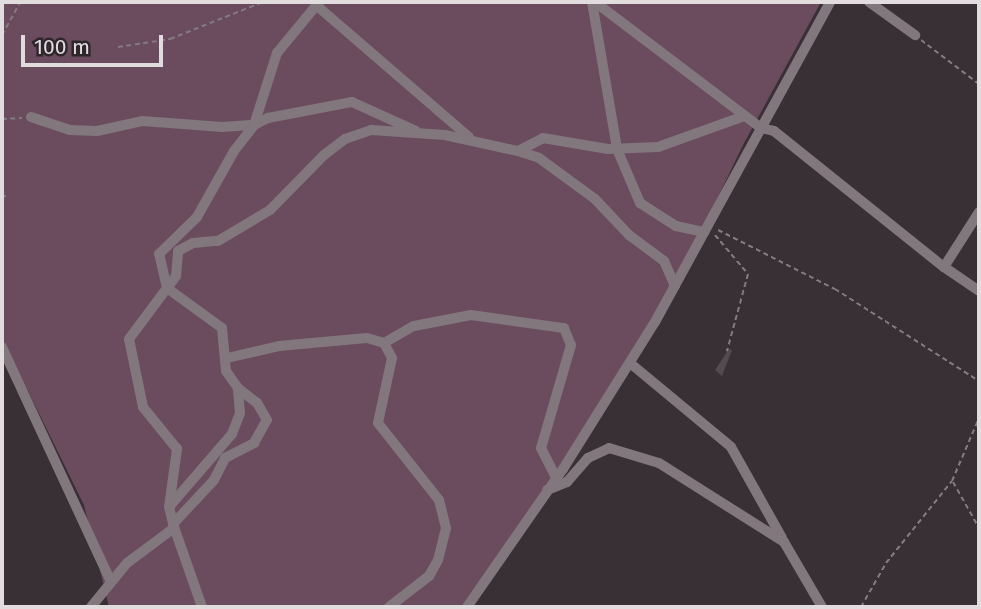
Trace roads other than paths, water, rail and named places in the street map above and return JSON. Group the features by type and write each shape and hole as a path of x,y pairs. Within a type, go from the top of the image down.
{"street":[{"path":"593,2 744,116 761,128 775,131 944,267 979,291"},
{"path":"593,2 617,144 640,203 676,226 706,229"},
{"path":"467,607 630,363 830,2"},
{"path":"869,2 915,35"},
{"path":"91,607 110,580 174,528 187,506 214,481 225,458 254,443 267,421 257,403 238,388 226,371 227,358 222,328 167,288 159,254 197,218 254,125 277,53 317,3 473,140"},
{"path":"32,117 70,130 97,131 142,121 223,127 254,125 290,111 342,101 376,109 419,132"},
{"path":"518,150 543,138 608,149 657,147 744,116"},
{"path":"202,607 169,506 177,449 144,407 129,339 176,276 178,251 193,243 218,241 270,210 345,139 371,130 419,132 473,140 540,158 595,199 629,235 664,261 675,286"},
{"path":"944,267 979,212"},
{"path":"384,343 414,326 471,315 564,328 571,345 541,448 556,477"},
{"path":"227,358 279,346 367,338 384,343 392,358 378,423 439,500 446,528 438,560 429,576 389,607"},
{"path":"2,347 110,580"},
{"path":"630,363 731,447 822,607"},
{"path":"169,506 232,434 240,413 238,388"},
{"path":"547,490 566,482 588,458 608,448 659,463 784,542"}]}
